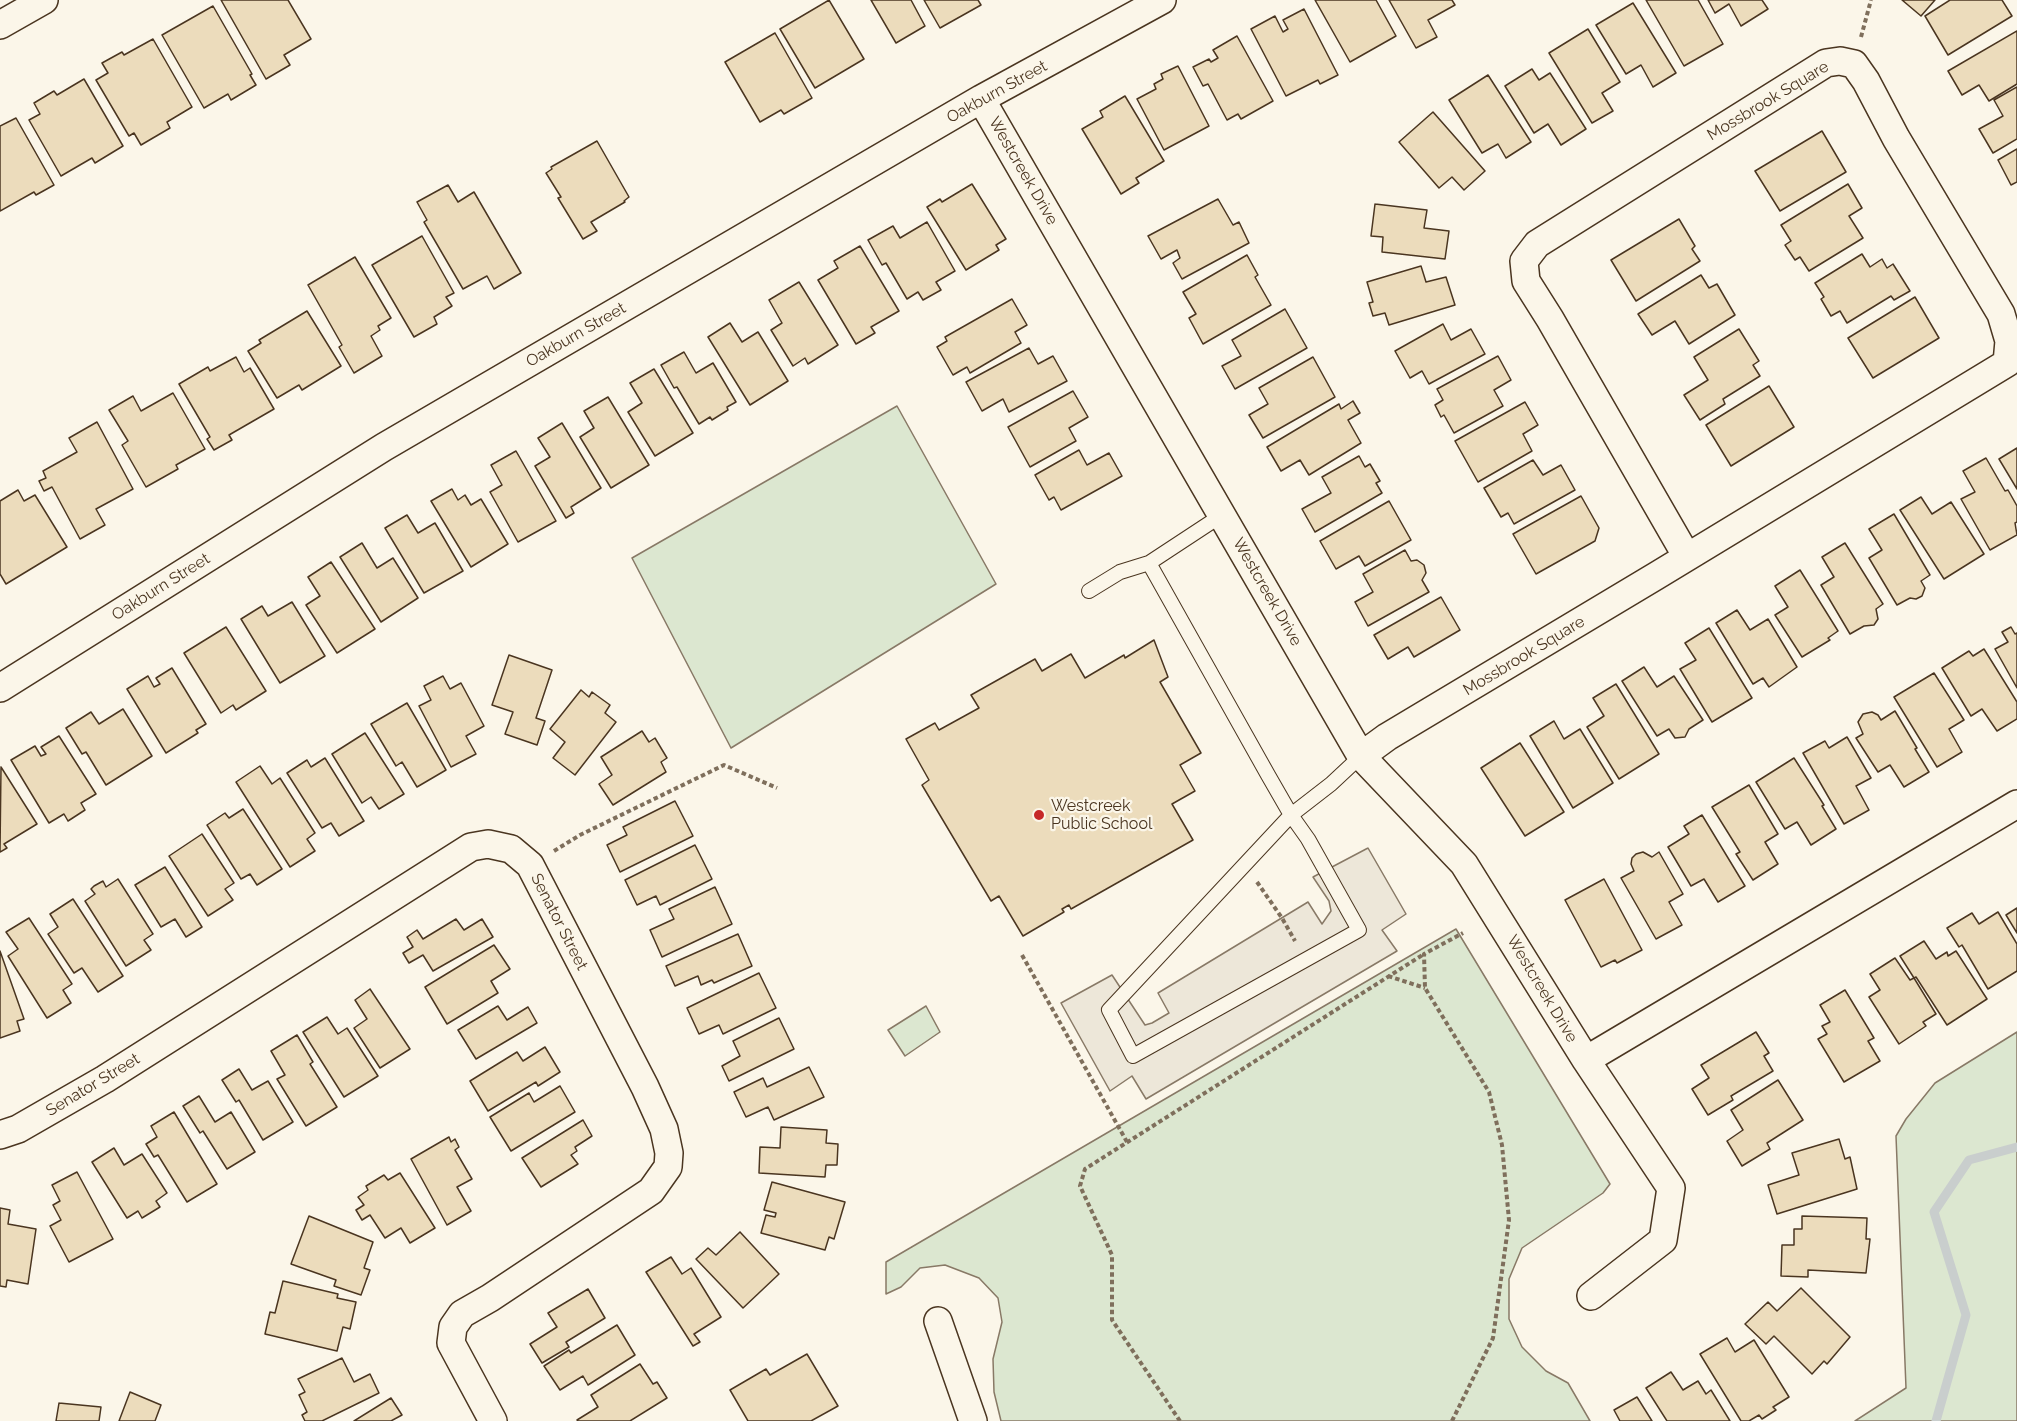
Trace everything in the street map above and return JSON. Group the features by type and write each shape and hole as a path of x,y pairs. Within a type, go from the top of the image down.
{"street":[{"path":"0,25 44,0"},
{"name":"Oakburn Street","path":"0,688 384,447 981,99 1162,0"},
{"name":"Mossbrook Square","path":"1361,756 1387,738 1687,557 2007,363 2009,341 2001,314 1854,64 1840,61 1826,63 1537,244 1524,261 1526,281 1687,557"},
{"name":"Westcreek Drive","path":"981,99 1361,756 1464,864 1586,1060 1671,1188 1663,1240 1591,1296"},
{"name":"Westcreek Drive","path":"1586,1060 2017,804"},
{"name":"Senator Street","path":"0,1135 18,1129 105,1079 471,847 488,844 512,849 530,865 645,1087 664,1129 669,1153 668,1167 651,1191 490,1298 462,1314 457,1321 453,1328 451,1343 493,1421"},
{"path":"938,1321 973,1421"}],"lane":[{"path":"1089,591 1120,572 1149,563 1222,515"},
{"path":"1149,563 1291,815 1308,839 1359,930 1133,1056 1109,1010 1291,815 1331,784 1361,756"}],"path":[{"path":"1854,64 1871,0"},
{"path":"530,865 580,836 724,765 777,789"},
{"path":"1246,863 1282,918 1305,960"},
{"path":"1180,1421 1112,1320 1112,1255 1080,1186 1085,1169 1388,976 1463,933"},
{"path":"1424,954 1425,987 1489,1092 1502,1145 1509,1220 1493,1338 1452,1421"},
{"path":"1022,955 1127,1143"},
{"path":"1388,976 1425,987"}],"green space":[{"path":"897,406 996,584 731,748 632,558"},
{"path":"1456,929 1610,1184 1603,1193 1522,1248 1509,1279 1509,1319 1522,1347 1546,1371 1568,1383 1590,1421 1001,1421 994,1392 993,1359 1002,1322 998,1298 979,1278 945,1265 920,1268 901,1287 886,1294 886,1262"},
{"path":"926,1006 940,1032 905,1056 888,1030"},
{"path":"2017,1032 2017,1421 1855,1421 1906,1388 1896,1136 1906,1119 1935,1083"}],"shaded area":[{"path":"1368,848 1406,914 1382,930 1397,951 1146,1099 1132,1076 1110,1091 1061,1003 1112,975 1145,1025 1152,1023 1169,1013 1158,993 1308,902 1322,924 1331,911 1329,901 1313,877"}],"building":[{"path":"221,0 288,0 311,39 284,55 290,65 266,79"},
{"path":"829,0 864,59 815,88 780,29"},
{"path":"871,0 911,0 925,26 896,43"},
{"path":"924,0 978,0 981,5 940,28"},
{"path":"1315,0 1376,0 1396,36 1350,62"},
{"path":"1389,0 1452,0 1455,5 1428,20 1437,37 1416,48"},
{"path":"1646,0 1698,0 1723,44 1684,66"},
{"path":"1708,0 1762,0 1768,9 1741,26 1729,4 1715,13"},
{"path":"1902,0 1935,0 1921,16"},
{"path":"1950,0 2002,0 2012,16 1948,55 1925,16"},
{"path":"1633,3 1676,73 1653,87 1641,65 1626,74 1596,25"},
{"path":"213,6 256,85 231,100 228,94 204,108 162,35"},
{"path":"1304,9 1338,75 1320,84 1318,80 1286,96 1251,29 1275,16 1283,32 1288,29 1283,20"},
{"path":"1588,29 1620,82 1602,93 1613,111 1592,123 1549,53"},
{"path":"2017,31 2017,84 1989,101 1979,85 1962,95 1948,71"},
{"path":"775,33 812,98 784,114 781,110 760,122 725,62"},
{"path":"1237,36 1273,101 1241,119 1238,114 1227,120 1208,84 1203,86 1193,67 1209,59 1211,62 1218,58 1213,50"},
{"path":"153,39 192,107 167,122 170,128 141,145 134,133 129,136 96,80 108,73 102,63 122,52 124,55"},
{"path":"1178,66 1209,126 1164,150 1137,99 1156,89 1154,84 1163,79 1161,74"},
{"path":"1532,69 1539,80 1550,73 1586,129 1561,145 1548,124 1534,133 1505,86"},
{"path":"1488,75 1531,142 1506,158 1498,144 1482,153 1449,100"},
{"path":"84,79 123,146 95,163 92,158 61,176 29,120 40,114 34,103 54,91 57,95"},
{"path":"2017,87 2017,139 1993,153 1979,129 2003,116 1994,100"},
{"path":"1125,96 1164,161 1136,178 1139,183 1121,194 1082,129 1103,117 1100,111"},
{"path":"1433,112 1485,171 1464,190 1452,177 1439,188 1399,142"},
{"path":"16,118 54,185 36,195 34,192 0,211 0,126"},
{"path":"1822,131 1846,172 1780,211 1755,171"},
{"path":"597,141 629,197 625,202 591,222 597,231 583,239 546,173 552,169 551,167"},
{"path":"2017,149 2017,182 2011,185 1998,160"},
{"path":"972,184 1006,239 996,245 999,250 966,270 927,207 940,199 942,202"},
{"path":"1848,184 1862,208 1849,216 1863,238 1809,271 1800,257 1795,260 1785,245 1791,241 1781,225"},
{"path":"448,185 458,202 474,192 521,273 494,289 487,276 463,289 424,222 427,220 417,202"},
{"path":"1218,199 1233,225 1239,222 1249,243 1182,279 1173,263 1180,258 1177,250 1161,259 1148,236"},
{"path":"1375,204 1427,210 1424,228 1449,231 1445,259 1382,252 1383,237 1371,236"},
{"path":"1679,219 1695,246 1692,249 1700,261 1636,301 1611,260"},
{"path":"927,222 955,271 936,282 941,290 923,300 918,292 907,299 886,263 882,265 868,240 893,226 900,238"},
{"path":"422,236 454,293 446,297 452,306 434,317 437,324 414,337 372,265"},
{"path":"860,246 899,311 871,327 875,333 856,344 818,280 838,268 834,261"},
{"path":"1862,254 1870,267 1882,259 1887,268 1893,264 1910,291 1894,300 1891,296 1847,323 1840,311 1831,316 1821,299 1824,297 1815,283"},
{"path":"1247,255 1258,275 1255,277 1271,305 1203,344 1189,318 1196,314 1183,292"},
{"path":"355,257 391,318 378,326 380,330 371,336 382,356 354,373 339,347 342,345 308,285"},
{"path":"1421,266 1426,282 1446,277 1455,305 1389,325 1385,313 1373,316 1369,303 1373,302 1367,282"},
{"path":"1701,275 1709,288 1717,284 1735,315 1689,344 1675,321 1652,335 1638,314"},
{"path":"799,282 838,345 808,364 805,358 793,366 771,330 782,323 769,300"},
{"path":"1915,297 1939,338 1873,378 1848,338"},
{"path":"1012,299 1027,325 1015,332 1021,343 970,373 967,367 953,375 937,347 947,341 945,337"},
{"path":"1285,309 1307,348 1235,389 1222,366 1241,356 1232,340"},
{"path":"307,311 341,366 302,390 299,385 277,398 248,351 261,343 259,340"},
{"path":"730,323 742,342 758,332 788,381 750,405 708,337"},
{"path":"1443,324 1451,340 1471,329 1485,354 1429,384 1422,371 1410,378 1395,351"},
{"path":"1739,329 1759,361 1753,365 1760,376 1723,399 1725,404 1700,420 1684,395 1708,380 1694,357"},
{"path":"1029,348 1038,364 1053,356 1067,381 1009,412 1003,399 982,411 966,382"},
{"path":"684,352 696,373 713,363 736,402 712,420 710,417 699,424 661,365"},
{"path":"1498,356 1511,380 1494,390 1503,406 1454,433 1444,415 1441,417 1435,405 1443,400 1437,389"},
{"path":"236,357 244,372 250,368 274,409 229,435 232,440 214,450 207,439 210,437 179,384 208,367 210,371"},
{"path":"1313,357 1335,397 1263,438 1249,415 1268,404 1259,388"},
{"path":"654,369 693,433 655,456 628,412 642,403 630,383"},
{"path":"1769,386 1794,427 1731,466 1706,425"},
{"path":"1073,391 1088,417 1069,428 1076,441 1030,467 1008,427"},
{"path":"173,393 205,449 176,465 178,469 146,487 122,445 128,441 109,410 133,396 141,411"},
{"path":"608,397 649,465 611,488 580,437 594,428 584,411"},
{"path":"1353,401 1360,413 1348,420 1361,443 1309,475 1300,460 1281,471 1267,447 1339,404 1341,409"},
{"path":"1525,402 1538,425 1523,434 1532,451 1478,482 1455,441"},
{"path":"97,422 133,489 96,509 105,525 80,539 52,487 44,491 39,481 46,478 43,471 77,452 69,438"},
{"path":"562,423 601,488 571,507 574,513 566,518 535,466 550,457 538,438"},
{"path":"2017,448 2017,489 1999,459"},
{"path":"1079,450 1087,465 1109,453 1122,476 1061,510 1054,497 1049,500 1035,475"},
{"path":"516,451 556,521 518,542 490,492 502,485 491,465"},
{"path":"1359,456 1365,467 1370,464 1380,481 1376,483 1382,493 1315,532 1302,509 1331,493 1322,477"},
{"path":"1986,458 2005,491 2008,490 2017,506 2017,522 2015,523 2017,535 1990,550 1961,499 1975,492 1963,471"},
{"path":"1533,460 1543,475 1561,465 1575,490 1514,524 1508,513 1501,517 1484,488"},
{"path":"452,489 458,500 465,495 471,505 481,499 508,544 471,567 431,501"},
{"path":"18,490 24,501 35,495 67,547 6,584 0,574 0,501"},
{"path":"1581,496 1599,528 1595,541 1536,574 1513,534"},
{"path":"1921,497 1932,514 1951,502 1984,554 1944,579 1900,510"},
{"path":"1389,501 1411,540 1365,566 1359,556 1336,569 1320,541"},
{"path":"1894,514 1930,575 1921,581 1925,588 1922,596 1916,599 1910,598 1897,605 1869,558 1882,550 1869,529"},
{"path":"407,515 418,533 435,523 463,571 424,593 385,528"},
{"path":"362,543 377,568 393,558 418,598 381,622 340,557"},
{"path":"1845,543 1883,604 1876,609 1878,619 1874,625 1864,626 1850,634 1821,585 1834,577 1822,557"},
{"path":"1405,550 1411,561 1417,560 1424,565 1426,573 1422,580 1429,592 1368,626 1355,602 1373,592 1363,574"},
{"path":"331,562 375,629 337,653 306,605 320,596 308,577"},
{"path":"1800,570 1838,631 1828,638 1830,640 1802,657 1775,615 1788,607 1775,586"},
{"path":"1441,597 1460,630 1414,657 1408,647 1388,659 1374,635"},
{"path":"292,602 325,656 280,683 241,619 262,606 268,616"},
{"path":"1737,610 1750,630 1768,619 1797,667 1769,687 1763,678 1753,684 1716,623"},
{"path":"226,627 266,691 236,710 233,705 221,713 184,653"},
{"path":"2011,627 2015,634 2017,633 2017,688 1995,649 2008,642 2002,632"},
{"path":"1709,628 1752,698 1712,722 1680,669 1696,660 1685,643"},
{"path":"1154,640 1168,677 1160,682 1201,753 1180,765 1195,791 1172,804 1193,840 1071,909 1069,905 1062,909 1064,912 1023,936 999,896 991,901 922,785 929,780 906,739 935,723 939,730 979,708 971,695 1035,659 1042,671 1071,654 1085,678"},
{"path":"1984,649 2017,702 2017,719 1997,731 1982,709 1971,716 1942,668 1969,651 1973,656"},
{"path":"509,655 552,670 536,718 545,721 537,745 505,734 513,712 492,705"},
{"path":"1644,667 1657,687 1674,676 1703,720 1689,729 1685,737 1675,738 1669,729 1657,736 1622,681"},
{"path":"172,668 206,724 196,730 198,733 166,753 127,689 148,676 154,687 160,684 156,678"},
{"path":"1934,673 1964,720 1949,729 1962,752 1937,767 1894,697"},
{"path":"443,676 450,689 461,683 484,726 466,736 476,754 451,767 419,706 431,700 424,686"},
{"path":"1616,684 1659,754 1619,779 1587,727 1604,716 1593,698"},
{"path":"581,690 589,697 592,692 610,705 605,713 616,722 575,775 553,758 565,742 550,729"},
{"path":"407,703 446,770 417,787 402,762 396,766 371,724"},
{"path":"123,709 152,756 106,785 86,752 82,754 66,728 91,712 99,724"},
{"path":"1895,711 1929,772 1904,787 1890,765 1878,772 1856,738 1863,734 1858,722 1863,714 1872,712 1881,720"},
{"path":"1554,721 1564,739 1580,729 1613,783 1573,808 1530,736"},
{"path":"642,731 649,742 655,738 667,758 661,762 666,772 613,805 599,784 612,775 601,757"},
{"path":"365,733 404,794 379,809 371,797 362,803 332,754"},
{"path":"59,736 96,794 81,803 85,810 68,821 64,814 49,823 11,760 35,746 41,756 46,754 41,747"},
{"path":"1847,737 1871,778 1856,786 1869,810 1844,824 1803,753 1825,741 1829,748"},
{"path":"1520,743 1564,812 1525,836 1481,768"},
{"path":"325,758 364,821 339,836 331,823 322,828 287,773 307,760 311,767"},
{"path":"1794,758 1824,805 1822,806 1836,829 1811,845 1797,822 1785,829 1756,782"},
{"path":"260,766 272,784 280,778 315,833 307,839 315,851 290,867 236,782"},
{"path":"1,767 37,824 4,844 7,848 0,852"},
{"path":"1749,785 1778,834 1765,842 1778,864 1753,880 1736,854 1740,852 1712,807"},
{"path":"675,801 693,836 620,872 607,845 627,835 623,827"},
{"path":"243,809 282,869 257,885 250,874 241,879 207,825 225,813 229,818"},
{"path":"1702,815 1745,886 1718,902 1704,879 1691,886 1668,847 1689,834 1684,826"},
{"path":"202,834 234,883 225,889 233,900 208,916 169,856"},
{"path":"695,845 712,879 660,905 656,896 637,905 625,880"},
{"path":"1643,852 1652,857 1659,852 1683,894 1669,902 1682,925 1656,939 1621,878 1634,871 1631,864 1632,858"},
{"path":"165,867 202,927 186,937 175,919 161,927 135,885"},
{"path":"118,879 153,934 144,940 151,950 126,966 85,901 95,894 91,889 94,886 103,881 106,887"},
{"path":"1604,879 1642,950 1617,963 1615,960 1601,967 1565,900"},
{"path":"715,887 732,924 662,957 650,930 674,919 669,909"},
{"path":"73,899 123,976 98,992 82,968 74,973 48,934 58,927 50,914"},
{"path":"2017,908 2017,933 2006,915"},
{"path":"1998,912 2017,944 2017,971 1988,989 1962,945 1959,947 1947,928 1972,913 1979,924"},
{"path":"29,918 72,984 63,990 71,1003 47,1018 8,956 18,949 6,932"},
{"path":"456,919 464,930 482,919 493,937 433,971 423,955 409,963 403,953 413,947 407,937 417,930 423,939"},
{"path":"738,934 752,966 714,983 712,980 701,985 698,976 675,986 666,966"},
{"path":"1924,941 1936,959 1947,952 1948,956 1956,951 1987,999 1947,1025 1900,956"},
{"path":"494,945 510,969 491,981 498,993 447,1024 425,987"},
{"path":"0,951 24,1019 17,1021 20,1031 0,1038"},
{"path":"1895,958 1910,980 1914,978 1936,1014 1923,1022 1926,1026 1899,1044 1869,997 1880,990 1870,974"},
{"path":"759,973 776,1008 723,1034 719,1025 699,1034 687,1008"},
{"path":"370,989 410,1049 380,1068 354,1028 367,1019 355,1000"},
{"path":"1845,990 1874,1038 1868,1041 1880,1061 1844,1082 1818,1039 1827,1034 1822,1026 1830,1022 1820,1005"},
{"path":"498,1006 507,1020 528,1007 537,1023 476,1059 458,1030"},
{"path":"327,1017 338,1034 347,1028 378,1076 344,1097 303,1032"},
{"path":"779,1018 794,1049 729,1081 722,1066 740,1056 733,1041"},
{"path":"1756,1032 1769,1053 1764,1056 1773,1071 1731,1096 1733,1100 1708,1115 1692,1089 1709,1078 1701,1065"},
{"path":"297,1035 313,1062 310,1064 337,1107 306,1126 277,1079 285,1075 271,1051"},
{"path":"545,1047 560,1072 538,1086 536,1082 488,1111 470,1081 517,1052 523,1061"},
{"path":"809,1067 824,1097 774,1120 768,1107 746,1117 734,1092 763,1078 767,1087"},
{"path":"239,1069 252,1090 268,1081 293,1122 263,1140 239,1100 236,1102 222,1080"},
{"path":"1778,1080 1803,1120 1767,1143 1770,1149 1742,1166 1727,1141 1743,1130 1731,1110"},
{"path":"560,1086 575,1112 511,1151 490,1117 529,1093 534,1102"},
{"path":"199,1096 215,1122 231,1112 255,1152 227,1169 203,1131 200,1133 183,1106"},
{"path":"174,1112 217,1184 187,1202 158,1155 154,1157 146,1144 157,1137 151,1126"},
{"path":"583,1120 592,1136 575,1147 577,1151 571,1155 578,1164 541,1187 522,1158"},
{"path":"781,1127 827,1130 826,1143 838,1144 837,1165 826,1165 825,1177 759,1173 760,1147 780,1148"},
{"path":"449,1137 451,1142 455,1139 459,1147 455,1150 472,1179 457,1187 471,1211 447,1225 411,1159"},
{"path":"1839,1139 1845,1159 1850,1157 1857,1189 1777,1214 1768,1185 1799,1175 1792,1153"},
{"path":"114,1148 124,1165 142,1154 167,1193 156,1201 160,1207 142,1218 138,1211 127,1218 92,1162"},
{"path":"77,1172 113,1239 69,1262 50,1226 61,1220 53,1205 60,1201 52,1185"},
{"path":"400,1173 435,1228 410,1243 401,1228 385,1238 370,1215 362,1220 356,1210 364,1205 358,1197 368,1190 366,1186 384,1175 388,1180"},
{"path":"772,1182 845,1202 834,1239 829,1237 825,1250 761,1233 766,1215 775,1217 776,1213 764,1210"},
{"path":"0,1208 10,1210 8,1224 36,1229 28,1284 7,1280 6,1287 0,1286"},
{"path":"309,1216 373,1242 364,1268 370,1270 361,1295 334,1286 336,1280 291,1264"},
{"path":"1802,1216 1867,1218 1866,1239 1870,1239 1866,1273 1808,1270 1808,1277 1781,1276 1782,1245 1794,1245 1794,1229 1802,1229"},
{"path":"740,1232 779,1274 743,1308 696,1259 708,1248 716,1255"},
{"path":"671,1257 682,1274 691,1268 721,1317 694,1334 700,1342 693,1346 646,1272"},
{"path":"283,1281 338,1294 337,1298 356,1302 350,1329 343,1327 337,1351 265,1334 270,1312 275,1313"},
{"path":"1801,1288 1850,1337 1827,1364 1824,1361 1812,1374 1774,1336 1766,1344 1745,1324 1768,1302 1777,1311"},
{"path":"588,1289 605,1318 566,1342 569,1347 542,1363 530,1344 557,1327 548,1313"},
{"path":"617,1325 635,1355 588,1385 583,1376 560,1390 544,1366 569,1350 571,1353"},
{"path":"1727,1338 1735,1352 1754,1340 1789,1397 1773,1407 1776,1410 1762,1419 1759,1415 1749,1421 1741,1421 1700,1354"},
{"path":"807,1354 838,1406 811,1421 748,1421 730,1390 766,1369 770,1375"},
{"path":"342,1358 354,1382 370,1374 379,1393 322,1421 305,1421 302,1415 307,1412 299,1395 305,1392 298,1379"},
{"path":"640,1364 653,1384 657,1382 667,1398 630,1421 577,1420 598,1407 591,1395"},
{"path":"1671,1372 1683,1390 1698,1381 1706,1394 1711,1390 1730,1421 1667,1421 1646,1388"},
{"path":"130,1392 161,1405 155,1421 119,1421"},
{"path":"1637,1397 1652,1421 1620,1421 1614,1410"},
{"path":"391,1398 402,1415 391,1421 354,1421"},
{"path":"59,1403 101,1407 99,1421 56,1421"}],"waterway":[{"path":"1936,1421 1966,1315 1934,1212 1969,1160 2017,1147"}],"place":[{"name":"Westcreek Public School","path":"1039,815"}]}
